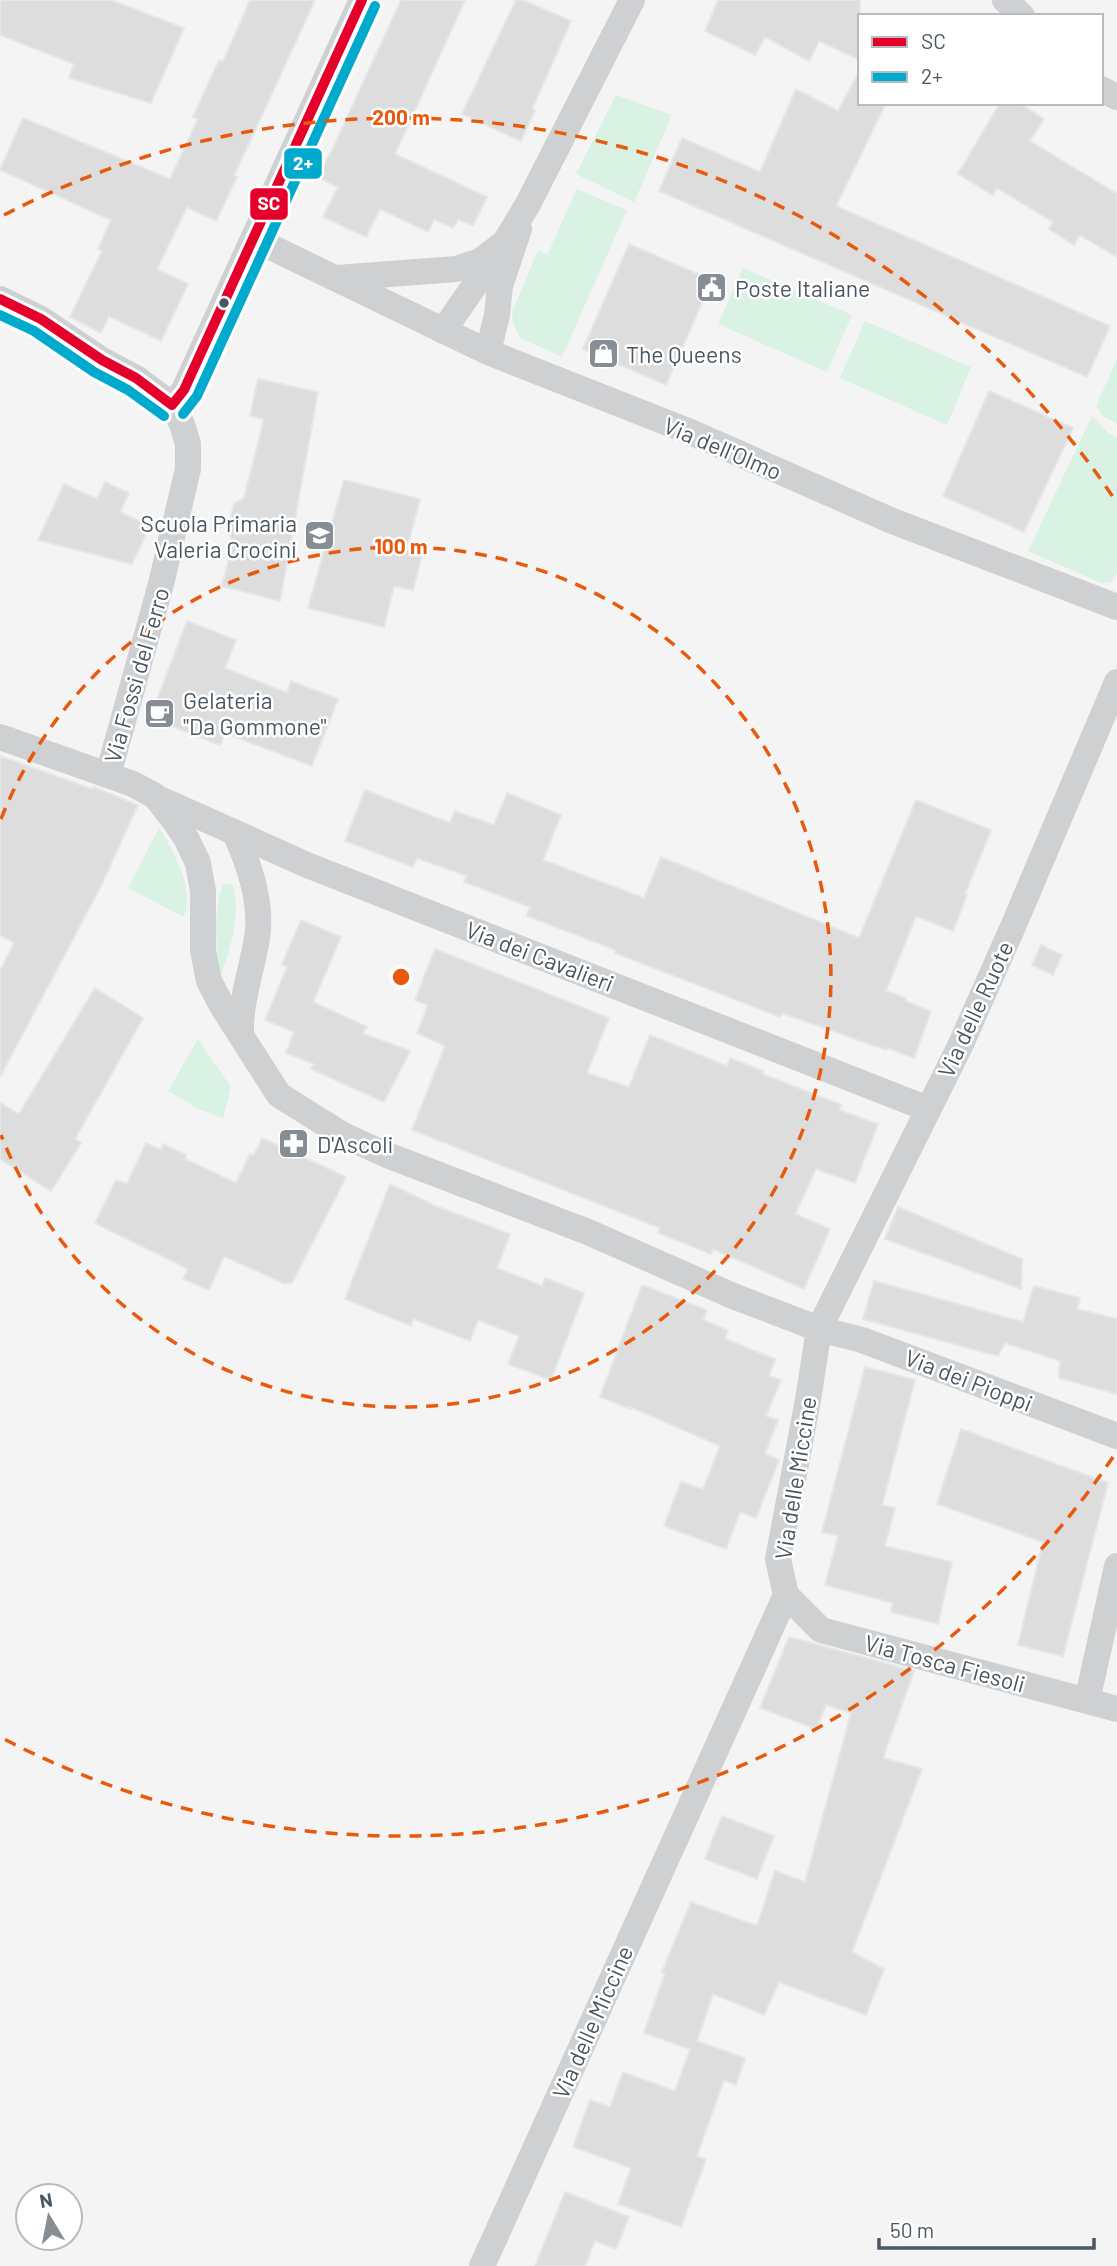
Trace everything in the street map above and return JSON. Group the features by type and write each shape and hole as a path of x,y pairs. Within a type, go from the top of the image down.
{"street":[{"path":"172,405 184,390 362,0"},
{"path":"443,331 528,204 632,0"},
{"path":"1005,0 1019,14"},
{"path":"488,352 497,315 500,286 528,204"},
{"name":"Via dell'Olmo","path":"254,239 488,352 688,431 890,520 1117,607"},
{"path":"334,279 456,269 480,261 505,242"},
{"name":"Via Fossi del Ferro","path":"0,299 41,319 102,360 136,378 172,405 188,444 188,469 161,584 108,775"},
{"name":"Via delle Ruote","path":"819,1329 960,1046 1117,682"},
{"path":"0,737 133,784 155,796 186,838 198,863 203,891 203,950 209,981 279,1096 343,1135 387,1155 588,1233 733,1296 819,1329"},
{"name":"Via dei Cavalieri","path":"155,796 307,865 928,1109"},
{"path":"235,833 244,853 258,910 258,935 240,1014 241,1034"},
{"name":"Via dei Pioppi","path":"819,1329 862,1340 1117,1436"},
{"name":"Via delle Miccine","path":"482,2266 786,1595 778,1559 819,1329"},
{"path":"1087,1700 1117,1566"},
{"name":"Via Tosca Fiesoli","path":"786,1595 821,1630 1117,1709"}],"green space":[{"path":"616,95 672,115 634,202 576,174"},
{"path":"577,189 627,210 562,357 520,338 513,323 512,312 538,250 547,255"},
{"path":"743,268 852,315 827,372 718,324"},
{"path":"865,321 971,367 947,425 840,378"},
{"path":"1117,359 1117,424 1103,416 1096,406"},
{"path":"1092,416 1107,432 1117,438 1117,572 1110,583 1101,583 1028,551"},
{"path":"159,828 171,848 185,883 187,906 184,917 128,888"},
{"path":"224,884 233,884 236,908 231,942 221,976 216,916"},
{"path":"198,1039 231,1087 223,1118 199,1109 168,1091"}],"building":[{"path":"0,0 111,0 184,28 151,103 69,78 74,64 0,35"},
{"path":"250,0 315,0 216,221 187,207 157,269 188,284 161,341 109,316 101,333 70,317 102,251 98,249 111,220 0,170 23,118 170,179 198,119 193,117 219,60 223,62"},
{"path":"401,0 465,0 395,154 487,197 473,226 458,219 453,228 434,219 428,232 380,209 366,237 323,217 338,187 317,177"},
{"path":"516,0 523,0 571,21 532,109 535,110 521,141 462,114"},
{"path":"718,0 860,0 858,59 819,41 809,61 765,37 755,55 705,31"},
{"path":"858,74 858,105 885,105 836,206 1110,326 1087,377 659,191 682,138 760,172 796,89 838,111"},
{"path":"999,105 1022,105 1044,119 1030,141 1117,194 1117,257 1080,235 1074,245 1049,229 1053,222 997,188 993,195 958,174"},
{"path":"629,244 712,280 666,385 583,349"},
{"path":"258,379 318,392 280,601 222,586 233,543 227,530 234,504 244,498 264,419 250,416"},
{"path":"989,391 1073,428 1024,532 943,496"},
{"path":"344,480 420,499 407,548 423,552 413,590 394,586 384,627 308,608"},
{"path":"105,482 129,493 120,512 150,526 132,564 38,540 64,484 97,499"},
{"path":"187,621 236,640 225,668 287,693 291,681 338,699 312,766 225,733 220,745 150,718"},
{"path":"0,756 138,805 101,886 0,1077 0,971 14,943 0,935"},
{"path":"365,790 450,823 455,811 494,825 507,793 561,815 543,860 644,898 661,857 859,938 916,800 991,830 953,931 916,916 886,991 931,1011 914,1058 782,1013 780,1017 615,953 616,950 527,916 530,907 464,882 467,876 417,858 413,867 345,841"},
{"path":"301,920 341,937 313,1002 367,1027 362,1033 410,1051 384,1102 311,1069 314,1064 286,1053 294,1032 265,1020 287,967 282,964"},
{"path":"1041,945 1062,955 1053,975 1032,965"},
{"path":"435,949 609,1018 587,1073 629,1087 650,1035 727,1066 730,1058 763,1071 762,1074 842,1105 839,1110 878,1124 855,1183 816,1169 795,1214 830,1229 804,1289 713,1249 711,1254 658,1233 660,1228 412,1130 445,1046 417,1033 428,1005 415,1000"},
{"path":"95,988 143,1018 75,1139 81,1143 51,1191 0,1159 0,1103 19,1114"},
{"path":"262,1138 346,1177 292,1283 283,1283 224,1256 209,1290 183,1279 188,1269 95,1223 116,1180 127,1184 146,1143 161,1150 163,1144 186,1155 185,1159 236,1183 250,1154 254,1155"},
{"path":"390,1184 433,1205 510,1234 497,1268 542,1286 545,1278 584,1293 551,1380 508,1364 519,1336 478,1320 470,1341 413,1319 411,1326 345,1299"},
{"path":"898,1207 1022,1259 1021,1289 885,1239"},
{"path":"874,1281 1023,1322 1034,1286 1080,1298 1077,1309 1117,1319 1117,1394 1059,1378 1060,1361 1005,1343 998,1356 863,1319"},
{"path":"642,1285 707,1310 703,1320 728,1330 725,1339 775,1359 769,1376 781,1380 766,1416 778,1420 765,1454 779,1460 756,1518 740,1512 726,1549 664,1526 681,1482 703,1489 720,1446 631,1407 630,1409 600,1397"},
{"path":"865,1367 915,1380 882,1505 895,1508 885,1546 952,1562 938,1624 891,1612 893,1603 825,1585 838,1536 822,1532"},
{"path":"961,1429 1108,1483 1063,1656 1018,1645 1043,1542 937,1504"},
{"path":"789,1637 914,1671 883,1758 922,1769 852,1952 884,1969 866,2015 779,1982 764,2015 713,1994 697,2041 745,2058 736,2085 724,2080 697,2156 706,2159 681,2227 618,2204 631,2168 573,2147 590,2100 610,2107 623,2072 675,2091 690,2049 644,2033 665,1973 662,1972 691,1902 757,1926 775,1871 805,1882 851,1713 826,1705 816,1729 760,1708"},
{"path":"722,1816 774,1836 757,1879 705,1859"},
{"path":"565,2192 629,2217 616,2249 595,2241 585,2266 535,2266"}],"transit line":[{"name":"SC","path":"172,405 184,390 362,0"},
{"name":"2+","path":"183,414 197,396 375,6"},
{"name":"SC","path":"0,299 41,319 102,360 136,378 172,405"},
{"name":"2+","path":"0,315 34,331 164,416"}],"place":[{"name":"Poste Italiane","path":"712,288"},
{"name":"The Queens","path":"603,354"},
{"name":"Scuola Primaria Valeria Crocini","path":"320,536"},
{"name":"Gelateria \"Da Gommone\"","path":"160,713"},
{"name":"D'Ascoli","path":"294,1144"}]}
